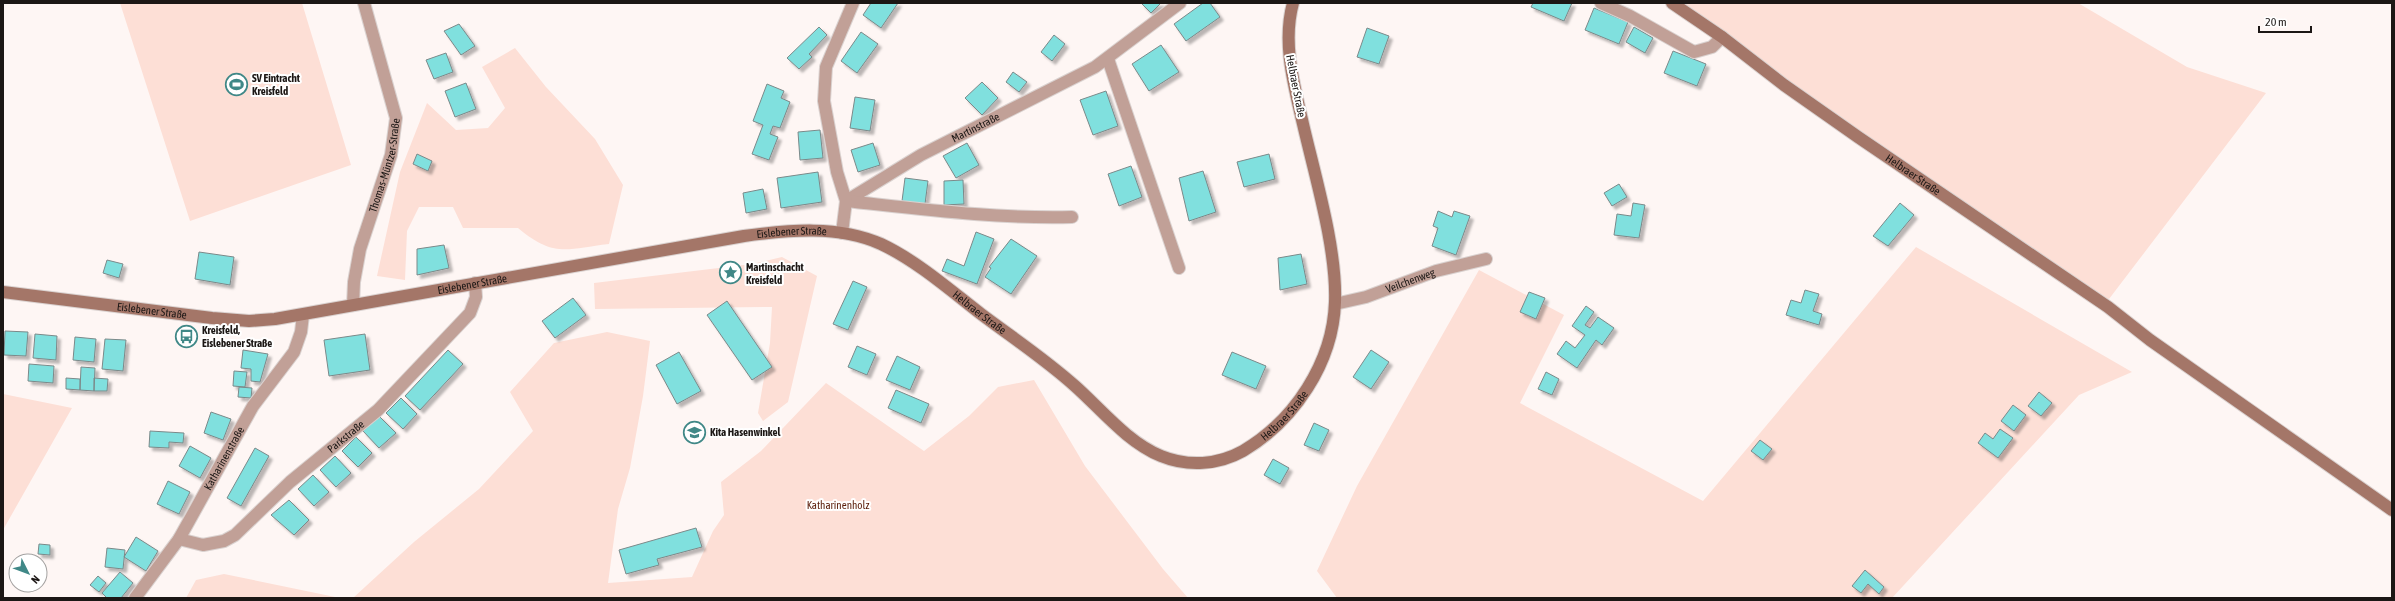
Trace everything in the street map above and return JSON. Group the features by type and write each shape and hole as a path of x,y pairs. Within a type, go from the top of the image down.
{"main road":[{"name":"Helbraer Straße","path":"931,277 1046,362 1146,448 1163,457 1183,462 1208,463 1233,456 1260,439 1286,416 1305,391 1321,363 1333,323 1335,304 1332,265 1323,215 1290,66 1289,29 1293,3"},
{"name":"Helbraer Straße","path":"1672,3 1722,37 1784,85 2108,307 2150,340 2392,510"},
{"name":"Eislebener Straße","path":"3,292 242,320 275,319 767,233 809,230 842,233 882,245 931,277"}],"street":[{"name":"Thomas-Müntzer-Straße","path":"353,305 354,282 360,249 391,155 396,118 364,3"},
{"path":"842,233 846,201 837,172 824,101 826,67 853,3"},
{"name":"Martinstraße","path":"846,201 921,155 1058,88 1108,59 1180,3"},
{"path":"1601,3 1630,16 1694,52 1712,47 1722,37"},
{"path":"1108,59 1179,268"},
{"path":"846,201 999,216 1036,218 1072,217"},
{"name":"Veilchenweg","path":"1335,304 1366,298 1436,271 1486,259"},
{"name":"Parkstraße","path":"179,539 203,545 224,541 235,534 290,482 378,410 470,313 476,297 475,283"},
{"name":"Katharinenstraße","path":"135,598 179,539 253,406 294,352 301,332 303,314"}],"green space":[{"name":"SV Eintracht Kreisfeld","path":"120,3 302,3 351,165 190,221"},
{"path":"1672,3 2078,3 2187,67 2266,93 2109,299 2087,293"},
{"path":"515,48 546,87 595,139 623,185 609,244 571,249 551,248 530,238 518,228 463,228 453,207 419,207 407,231 405,280 377,276 400,172 427,103 456,130 488,128 505,108 482,67"},
{"path":"1916,247 2132,372 2079,395 1892,598 1337,598 1317,571 1357,486 1479,270 1564,315 1520,403 1703,501"},
{"path":"782,257 817,276 788,402 763,421 758,413 770,343 772,307 595,309 594,283 752,264"},
{"name":"Katharinenholz","path":"607,332 650,341 643,396 630,468 618,509 608,583 692,577 713,531 724,515 721,482 761,451 826,383 924,451 969,416 998,387 1034,380 1085,466 1163,569 1188,598 353,598 414,542 479,489 533,431 510,392 554,343"},
{"path":"3,394 72,408 3,530"},
{"path":"224,574 340,598 186,598 196,580"}],"building":[{"path":"871,3 898,3 881,28 863,15"},
{"path":"1141,3 1161,3 1151,13"},
{"path":"1203,3 1210,3 1220,17 1186,41 1174,24"},
{"path":"1533,3 1572,3 1564,21 1531,7"},
{"path":"1594,8 1628,22 1619,44 1585,30"},
{"path":"459,24 475,46 461,55 444,31"},
{"path":"819,27 827,35 809,54 812,57 799,69 787,58"},
{"path":"1634,27 1653,38 1645,53 1626,42"},
{"path":"1367,28 1389,36 1379,64 1357,57"},
{"path":"861,32 878,44 857,73 841,61"},
{"path":"1054,35 1065,44 1052,61 1041,52"},
{"path":"1161,45 1179,72 1149,91 1132,64"},
{"path":"1673,51 1706,64 1697,86 1664,73"},
{"path":"446,53 453,72 434,79 426,60"},
{"path":"1013,72 1027,82 1019,92 1006,82"},
{"path":"982,82 998,98 982,115 965,98"},
{"path":"466,83 476,109 455,117 445,91"},
{"path":"767,84 784,91 781,98 790,102 780,128 773,126 770,134 778,137 769,160 752,154 763,125 753,121"},
{"path":"1106,91 1118,126 1093,135 1080,100"},
{"path":"855,97 875,100 870,131 850,128"},
{"path":"820,130 823,158 800,160 798,132"},
{"path":"873,143 880,165 858,172 851,150"},
{"path":"967,143 979,165 956,178 943,156"},
{"path":"417,154 432,161 428,171 413,164"},
{"path":"1269,154 1275,179 1244,187 1237,162"},
{"path":"1131,166 1142,197 1119,206 1108,174"},
{"path":"1203,171 1216,212 1189,221 1179,178"},
{"path":"818,172 822,202 781,208 777,178"},
{"path":"905,178 928,181 925,204 902,201"},
{"path":"963,180 964,204 944,205 944,181"},
{"path":"1619,184 1627,197 1612,206 1604,193"},
{"path":"763,189 767,209 746,213 743,193"},
{"path":"1633,203 1645,205 1639,238 1614,235 1617,214 1631,216"},
{"path":"1900,203 1914,215 1888,246 1873,236"},
{"path":"1438,211 1452,217 1454,211 1470,216 1456,255 1432,246 1438,228 1433,226"},
{"path":"976,232 994,239 977,284 942,271 947,259 964,266"},
{"path":"1011,239 1037,256 1011,294 985,277 991,268 989,267"},
{"path":"444,245 449,268 417,275 417,249"},
{"path":"199,252 234,257 230,285 195,279"},
{"path":"1301,254 1307,284 1280,290 1278,258"},
{"path":"107,260 123,264 119,278 103,273"},
{"path":"853,281 867,287 848,330 833,324"},
{"path":"1805,290 1819,294 1813,311 1822,314 1819,325 1786,315 1791,300 1801,303"},
{"path":"1529,292 1545,298 1536,319 1520,312"},
{"path":"573,298 586,315 555,338 542,321"},
{"path":"727,301 772,367 752,380 707,315"},
{"path":"1586,306 1594,312 1585,325 1590,328 1598,317 1614,328 1602,345 1596,340 1577,368 1557,354 1566,341 1575,348 1585,335 1572,326"},
{"path":"5,331 28,332 26,356 4,355"},
{"path":"35,334 57,336 56,360 33,358"},
{"path":"365,334 370,370 329,376 324,340"},
{"path":"75,337 96,339 94,362 73,360"},
{"path":"105,339 126,340 123,371 102,369"},
{"path":"857,346 876,354 867,375 848,367"},
{"path":"243,350 268,354 260,382 251,381 251,369 241,368"},
{"path":"448,350 463,364 420,410 405,396"},
{"path":"1371,350 1389,362 1371,389 1353,377"},
{"path":"679,352 701,391 677,404 656,365"},
{"path":"1232,352 1266,366 1256,389 1222,375"},
{"path":"897,356 920,367 910,390 886,380"},
{"path":"29,364 54,366 53,383 28,381"},
{"path":"81,367 95,368 94,391 80,390"},
{"path":"234,371 247,372 245,387 233,386"},
{"path":"1546,372 1559,379 1552,395 1538,389"},
{"path":"66,378 80,379 80,390 66,389"},
{"path":"94,378 108,379 107,391 94,391"},
{"path":"239,387 252,388 251,398 238,397"},
{"path":"896,390 929,404 921,423 888,408"},
{"path":"2039,392 2052,403 2041,416 2028,406"},
{"path":"401,398 417,414 403,429 386,413"},
{"path":"2013,405 2026,415 2014,431 2001,421"},
{"path":"211,412 231,419 223,440 204,433"},
{"path":"379,416 396,433 379,448 363,431"},
{"path":"1314,423 1329,430 1319,451 1304,445"},
{"path":"2000,429 2013,438 1998,458 1978,443 1985,433 1993,439"},
{"path":"150,431 184,433 183,443 169,442 169,448 149,447"},
{"path":"356,437 372,453 358,467 342,451"},
{"path":"1760,440 1772,449 1763,460 1751,451"},
{"path":"190,446 211,458 200,478 179,466"},
{"path":"255,448 269,456 241,506 227,498"},
{"path":"335,456 351,473 336,487 320,470"},
{"path":"1273,459 1289,468 1280,484 1264,475"},
{"path":"313,475 329,492 314,506 298,489"},
{"path":"168,481 190,492 179,514 157,504"},
{"path":"289,500 309,520 294,535 271,515"},
{"path":"696,528 702,547 657,559 659,565 626,574 619,550"},
{"path":"136,537 158,551 146,571 124,557"},
{"path":"39,544 50,545 50,555 48,555 48,553 38,553"},
{"path":"107,548 125,550 123,569 105,567"},
{"path":"1865,570 1884,587 1879,594 1868,584 1861,593 1852,586"},
{"path":"120,572 133,583 121,598 107,598 102,593"},
{"path":"98,576 106,583 99,592 90,585"}],"place":[{"name":"SV Eintracht Kreisfeld","path":"236,84"},
{"name":"Martinschacht Kreisfeld","path":"730,273"},
{"name":"Kreisfeld, Eislebener Straße","path":"186,336"},
{"name":"Kita Hasenwinkel","path":"695,432"}]}
